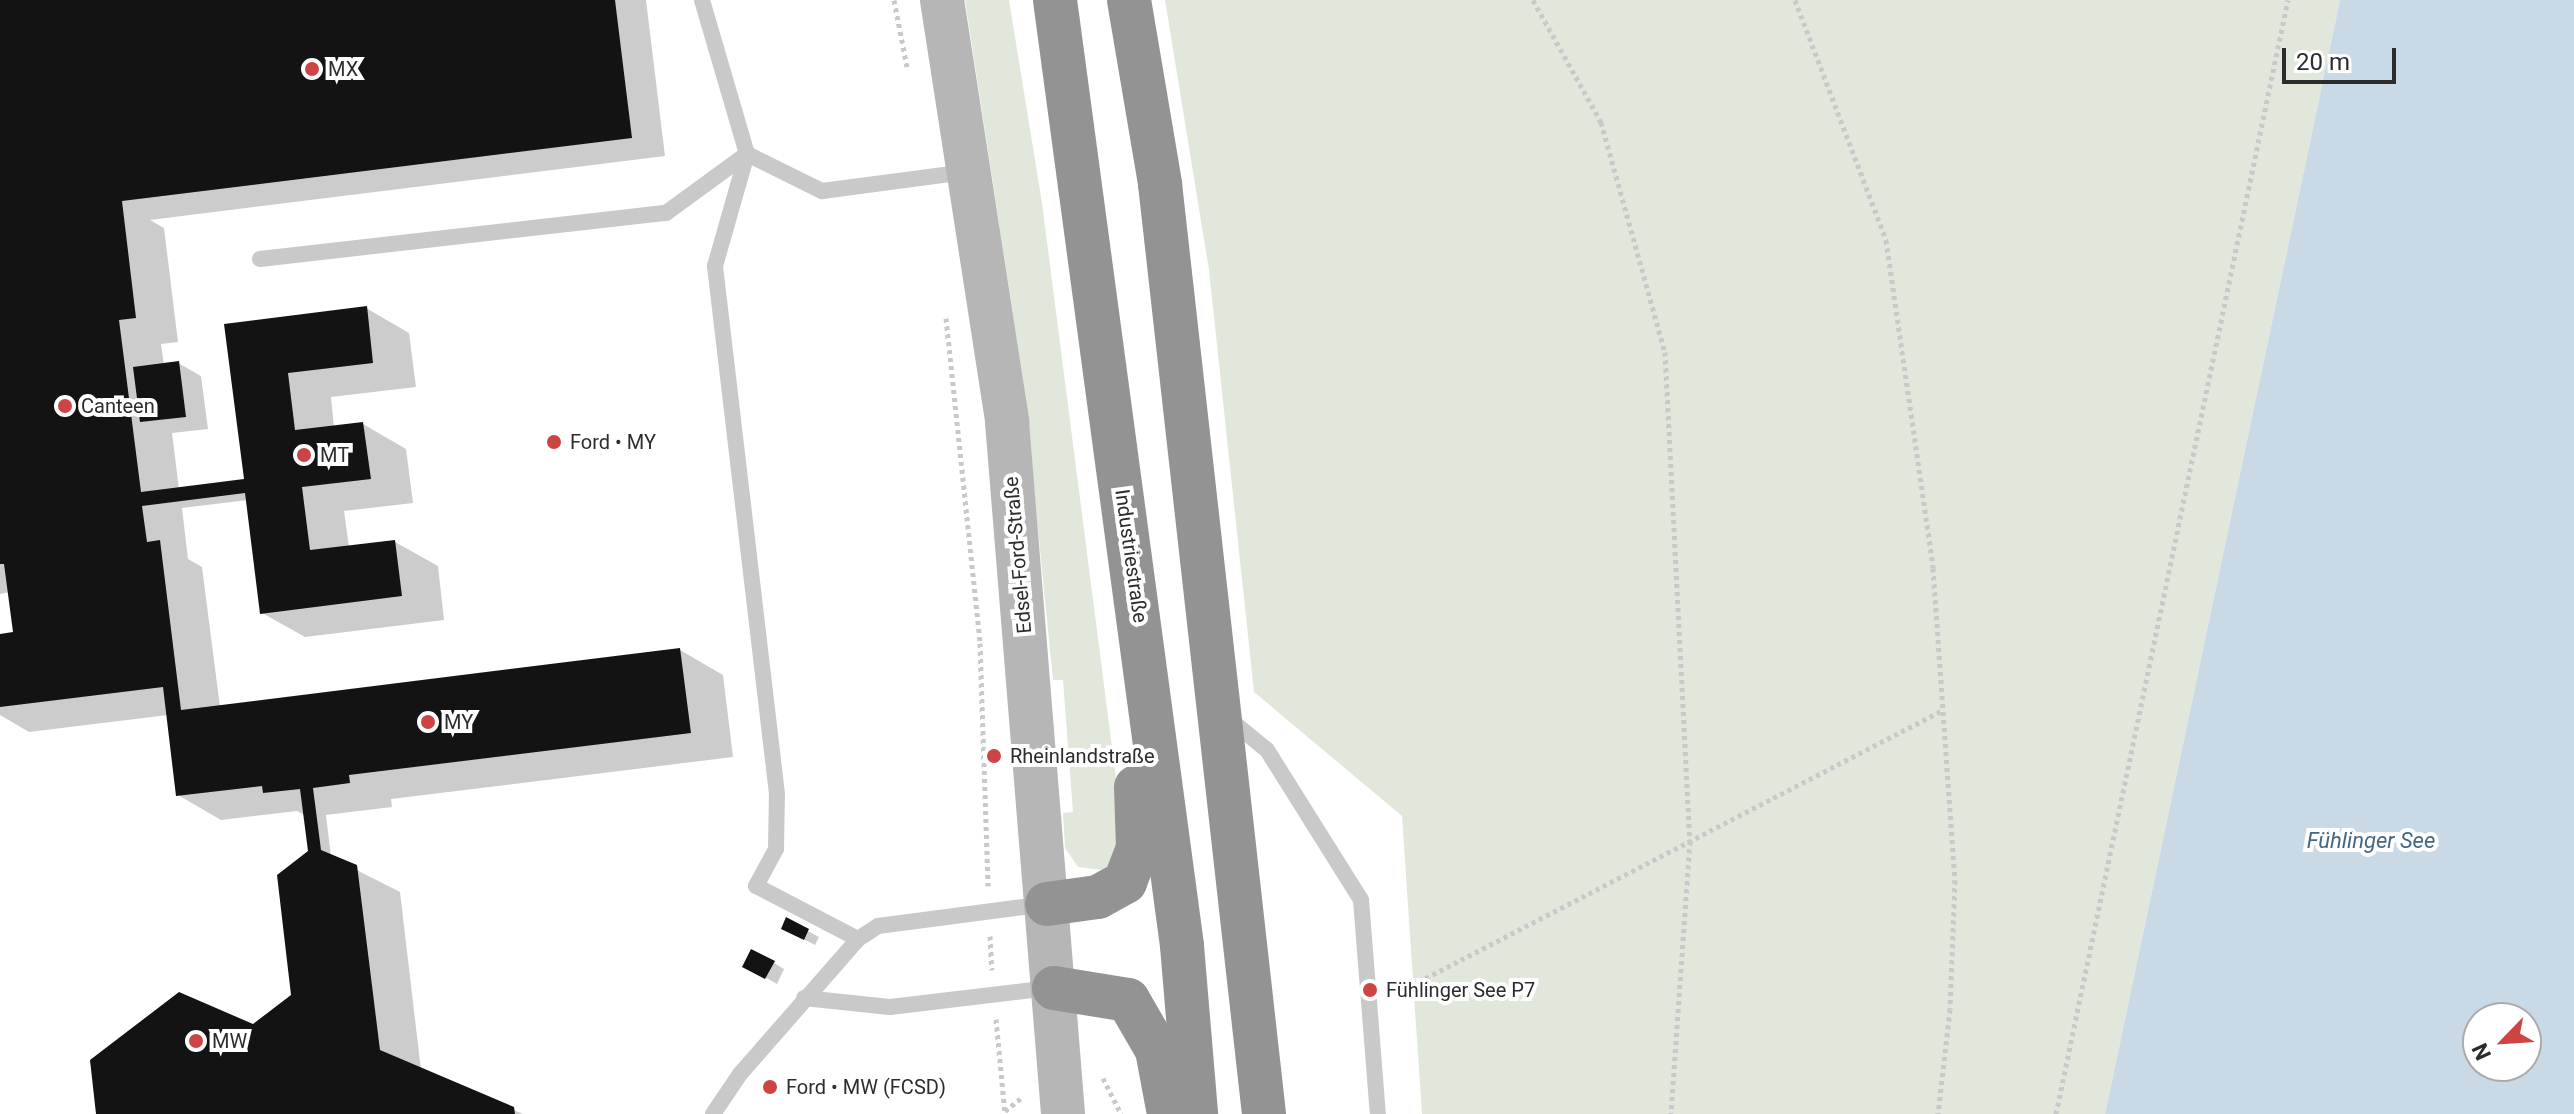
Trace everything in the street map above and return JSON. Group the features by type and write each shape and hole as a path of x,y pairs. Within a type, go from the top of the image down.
{"highway":[{"name":"Industriestraße","path":"1055,0 1182,946 1196,1114"},
{"path":"1129,0 1160,184 1264,1114"},
{"path":"1047,904 1098,897 1125,882 1138,848 1130,549"},
{"path":"1054,988 1128,1000 1157,1050 1169,1114"}],"street":[{"name":"Edsel-Ford-Straße","path":"942,0 972,171 1007,422 1063,1114"}],"lane":[{"path":"702,0 747,154 715,266 777,794 776,849 756,886 858,939"},
{"path":"747,154 822,191 972,171"},
{"path":"260,259 666,213 747,154"},
{"path":"1221,712 1267,750 1361,900 1378,1114"},
{"path":"713,1114 804,998 858,939 878,926 1047,904"},
{"path":"804,998 890,1007 1054,988"}],"path":[{"path":"894,0 908,74"},
{"path":"1533,0 1601,122 1665,352 1690,841 1671,1114"},
{"path":"1795,0 1886,240 1933,568 1955,880 1950,1009 1938,1114"},
{"path":"2056,1114 2288,0"},
{"path":"945,315 980,643 989,797 988,910 1005,1114"},
{"path":"1371,1006 1943,710"}],"shaded area":[{"path":"965,0 1009,0 1042,203 1122,825 1117,856 1103,870 1078,867 1065,848 1063,813 1073,812 1063,680 1053,680 1023,380"},
{"path":"1165,0 2340,0 2105,1114 1422,1114 1402,816 1254,692 1209,270"}],"water":[{"name":"Fühlinger See","path":"2340,0 2574,0 2574,1114 2105,1114"}],"building":[{"path":"0,0 615,0 632,138 122,201 136,318 119,320 141,492 244,479 224,324 367,306 373,363 288,373 295,430 363,422 371,479 302,487 310,550 395,540 402,596 260,614 245,493 142,506 147,542 160,540 181,710 680,648 691,733 349,775 350,783 313,788 321,850 357,865 380,1050 514,1107 515,1114 96,1114 90,1060 179,992 253,1024 291,995 277,875 308,851 300,789 263,793 262,786 176,796 163,687 0,707 0,634 13,632 4,564 0,564"},
{"path":"179,361 186,417 140,422 133,367"},
{"path":"786,917 809,929 804,940 781,929"},
{"path":"751,949 775,961 765,979 742,967"}],"place":[{"name":"MX","path":"312,69"},
{"name":"Canteen","path":"65,406"},
{"name":"Ford • MY","path":"554,442"},
{"name":"MT","path":"304,455"},
{"name":"MY","path":"428,722"},
{"name":"Rheinlandstraße","path":"994,756"},
{"name":"Fühlinger See P7","path":"1370,990"},
{"name":"MW","path":"196,1041"},
{"name":"Ford • MW (FCSD)","path":"770,1087"}]}
